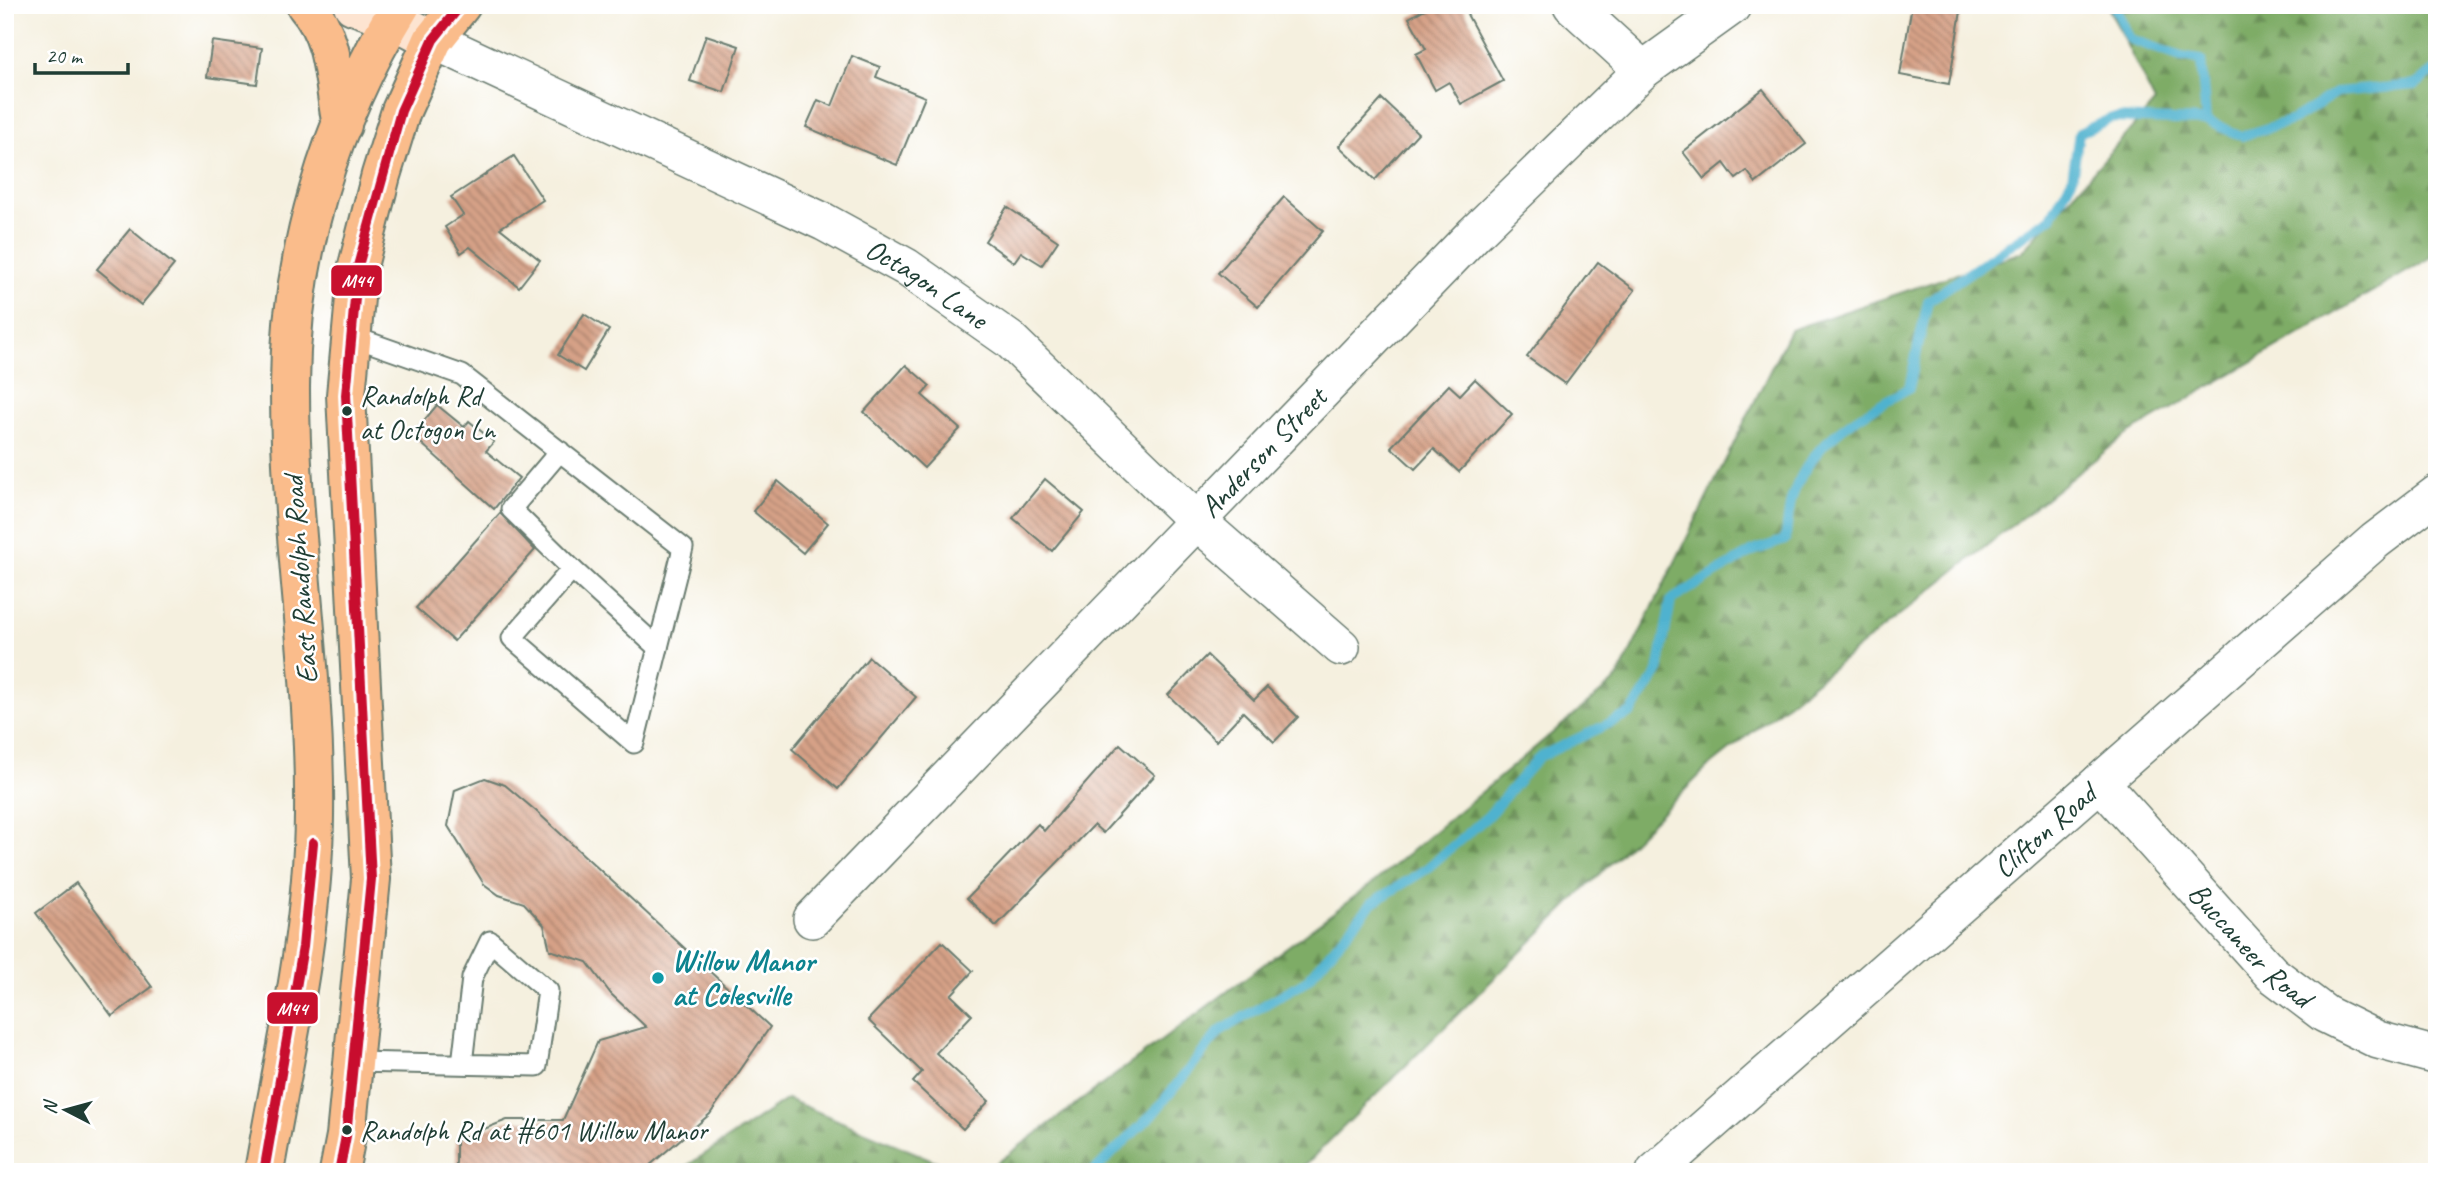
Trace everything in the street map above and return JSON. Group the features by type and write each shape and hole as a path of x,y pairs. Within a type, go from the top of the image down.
{"main road":[{"path":"306,5 330,47 343,126"},
{"path":"353,5 392,10 433,40"},
{"name":"East Randolph Road","path":"339,1172 371,879 346,395 358,266 381,175 401,111 433,40 461,5"},
{"name":"East Randolph Road","path":"264,1172 303,947 314,816 293,489 290,389 295,319 306,238 326,168 392,10"}],"street":[{"path":"1572,5 1643,70"},
{"name":"Anderson Street","path":"812,919 1475,233 1643,70 1732,6"},
{"name":"Octagon Lane","path":"433,40 824,222 906,267 1010,340 1197,522 1341,647"},
{"name":"Clifton Road","path":"1655,1172 2375,541 2437,494"},
{"name":"Buccaneer Road","path":"2100,782 2272,974 2325,1014 2378,1040 2437,1056"}],"lane":[{"path":"351,335 462,375 683,548 634,743 512,638 572,569"},
{"path":"559,451 511,509 658,648"},
{"path":"353,1062 537,1066 548,991 490,941 472,978 462,1064"}],"green space":[{"path":"2107,5 2437,5 2437,254 2123,437 1707,768 1298,1172 985,1172 1373,883 1617,679 1790,330 2022,252 2155,102"},
{"path":"787,1099 961,1172 678,1172"}],"building":[{"path":"1432,5 1462,5 1503,81 1461,104 1449,82 1435,90 1416,54 1426,49 1409,18"},
{"path":"1912,5 1962,5 1949,84 1900,75"},
{"path":"706,35 739,46 724,92 690,81"},
{"path":"212,41 262,48 257,84 207,77"},
{"path":"852,56 880,67 876,77 925,97 897,165 806,127 818,100 832,106"},
{"path":"1763,89 1806,144 1756,183 1747,171 1736,179 1724,163 1704,179 1683,152"},
{"path":"1382,99 1418,133 1375,180 1339,146"},
{"path":"514,156 543,200 500,228 540,260 519,287 470,247 461,253 445,227 463,215 451,197"},
{"path":"1284,197 1323,231 1258,307 1218,273"},
{"path":"1007,207 1058,241 1042,265 1021,252 1014,262 985,241"},
{"path":"130,229 174,265 141,305 97,269"},
{"path":"1598,262 1635,290 1565,384 1527,357"},
{"path":"584,314 609,330 584,371 558,355"},
{"path":"906,365 930,386 922,395 960,429 924,468 864,412"},
{"path":"1475,379 1512,414 1459,472 1434,449 1415,469 1391,447 1449,385 1460,395"},
{"path":"437,405 464,427 469,421 494,442 486,451 519,478 494,509 412,435"},
{"path":"1045,479 1084,512 1052,551 1013,518"},
{"path":"778,481 828,523 803,553 753,511"},
{"path":"500,513 535,550 454,641 416,608"},
{"path":"1207,655 1254,700 1267,687 1298,717 1274,742 1243,712 1216,741 1168,695"},
{"path":"869,657 916,697 838,789 792,749"},
{"path":"1120,744 1155,775 1103,833 1094,825 996,926 967,898 1038,824 1044,831"},
{"name":"Willow Manor at Colesville","path":"485,778 505,785 536,811 770,1027 710,1114 642,1172 456,1172 456,1140 507,1120 563,1120 598,1041 646,1027 611,994 587,962 550,950 544,925 524,903 499,895 484,884 448,826 455,790"},
{"path":"76,883 152,987 112,1016 36,913"},
{"path":"942,942 973,971 951,995 972,1015 936,1053 989,1101 963,1129 913,1082 922,1072 868,1020"}],"waterway":[{"path":"2114,5 2130,39 2181,57 2201,60 2206,121"},
{"path":"1093,1172 1153,1114 1220,1031 1307,980 1372,903 1425,870 1488,816 1539,757 1631,713 1658,672 1671,600 1753,551 1785,540 1792,497 1814,456 1857,418 1909,388 1928,301 2051,217 2072,179 2079,133 2112,118 2206,121 2242,136 2293,120 2337,92 2415,85 2437,69"}],"transit line":[{"name":"M44","path":"339,1172 346,1136 371,879 346,395 358,266 401,111 433,40 461,5"},
{"name":"M44","path":"264,1172 303,947 313,843"}],"place":[{"name":"Randolph Rd at Octogon Ln","path":"347,411"},
{"name":"Willow Manor at Colesville","path":"658,978"},
{"name":"Randolph Rd at #601 Willow Manor","path":"347,1130"}]}
